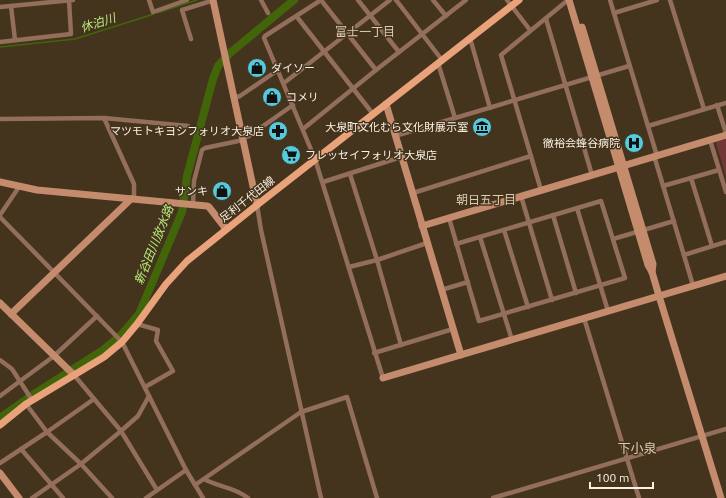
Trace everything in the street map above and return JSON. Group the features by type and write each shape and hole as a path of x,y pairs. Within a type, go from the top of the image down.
{"main road":[{"name":"足利千代田線","path":"0,425 29,401 71,372 104,357 122,342 166,284 187,261 470,38 509,3 518,0"}],"street":[{"path":"0,7 34,2 70,0 71,34 0,42"},
{"path":"149,0 153,12 179,1 187,0"},
{"path":"191,39 182,10 213,0 261,230 321,498"},
{"path":"261,0 268,13"},
{"path":"376,70 321,0 264,38 316,159 374,353 383,378 726,276"},
{"path":"358,0 399,52"},
{"path":"284,83 390,0"},
{"path":"396,0 440,61 455,118"},
{"path":"433,0 446,16"},
{"path":"303,129 466,0"},
{"path":"541,190 501,54 568,0 594,76"},
{"path":"574,0 594,76 641,231 648,265 652,272 721,498"},
{"path":"610,0 648,126 663,186 692,282"},
{"path":"614,13 657,0"},
{"path":"670,0 704,109"},
{"path":"509,3 530,30"},
{"path":"11,6 15,40"},
{"path":"297,17 373,114"},
{"path":"546,19 592,175"},
{"path":"470,38 490,108"},
{"path":"395,136 630,66"},
{"path":"234,98 240,96 278,70"},
{"path":"648,126 726,103"},
{"path":"386,104 461,355"},
{"path":"190,205 194,181 202,150 204,148 243,139 293,105"},
{"path":"422,226 621,166 656,157 726,134 717,105"},
{"path":"0,119 104,118 188,126"},
{"path":"11,314 132,199 134,184 104,118"},
{"path":"710,140 726,192"},
{"path":"413,193 531,156"},
{"path":"323,182 401,157"},
{"path":"663,186 719,170"},
{"path":"350,174 401,344"},
{"path":"691,178 712,246"},
{"path":"0,182 19,187 207,206 226,229"},
{"path":"19,187 0,216 122,342 186,470 203,498"},
{"path":"521,196 552,300"},
{"path":"449,218 456,244 479,321 625,278 602,201 456,244"},
{"path":"577,208 608,311"},
{"path":"553,215 576,292"},
{"path":"613,239 674,221"},
{"path":"504,230 528,307"},
{"path":"480,237 512,340"},
{"path":"684,255 726,242"},
{"path":"349,267 376,260 427,243"},
{"path":"442,290 468,282"},
{"path":"0,303 71,372 94,398 121,431 157,490"},
{"path":"0,396 54,356 97,316"},
{"path":"584,318 639,498"},
{"path":"137,324 158,330 156,341 173,370 145,388"},
{"path":"374,353 453,329"},
{"path":"0,360 12,369 47,432 81,464 112,498"},
{"path":"32,498 81,464 121,431 138,416 149,396"},
{"path":"195,485 301,412 347,397 378,498"},
{"path":"0,463 47,432 94,398"},
{"path":"493,498 627,457 726,429"},
{"path":"21,449 63,498"},
{"path":"146,498 186,470"},
{"path":"1,475 19,498"},
{"path":"204,479 211,483 237,491 248,498"}],"shaded area":[{"path":"726,139 726,177 716,143 717,141"}],"waterway":[{"name":"休泊川","path":"157,13 197,0"},
{"name":"新谷田川放水路","path":"0,418 34,394 103,350 121,335 139,314 182,212 187,176 213,79 218,66 230,53 294,0"},
{"name":"休泊川","path":"0,47 75,39 154,14"}],"place":[{"name":"ダイソー","path":"257,68"},
{"name":"コメリ","path":"272,97"},
{"name":"大泉町文化むら文化財展示室","path":"482,127"},
{"name":"マツモトキヨシフォリオ大泉店","path":"278,131"},
{"name":"徹裕会蜂谷病院","path":"634,143"},
{"name":"フレッセイフォリオ大泉店","path":"291,155"},
{"name":"サンキ","path":"222,191"}],"district":[{"name":"富士一丁目","path":"365,32"},
{"name":"朝日五丁目","path":"486,200"},
{"name":"下小泉","path":"637,448"}]}
